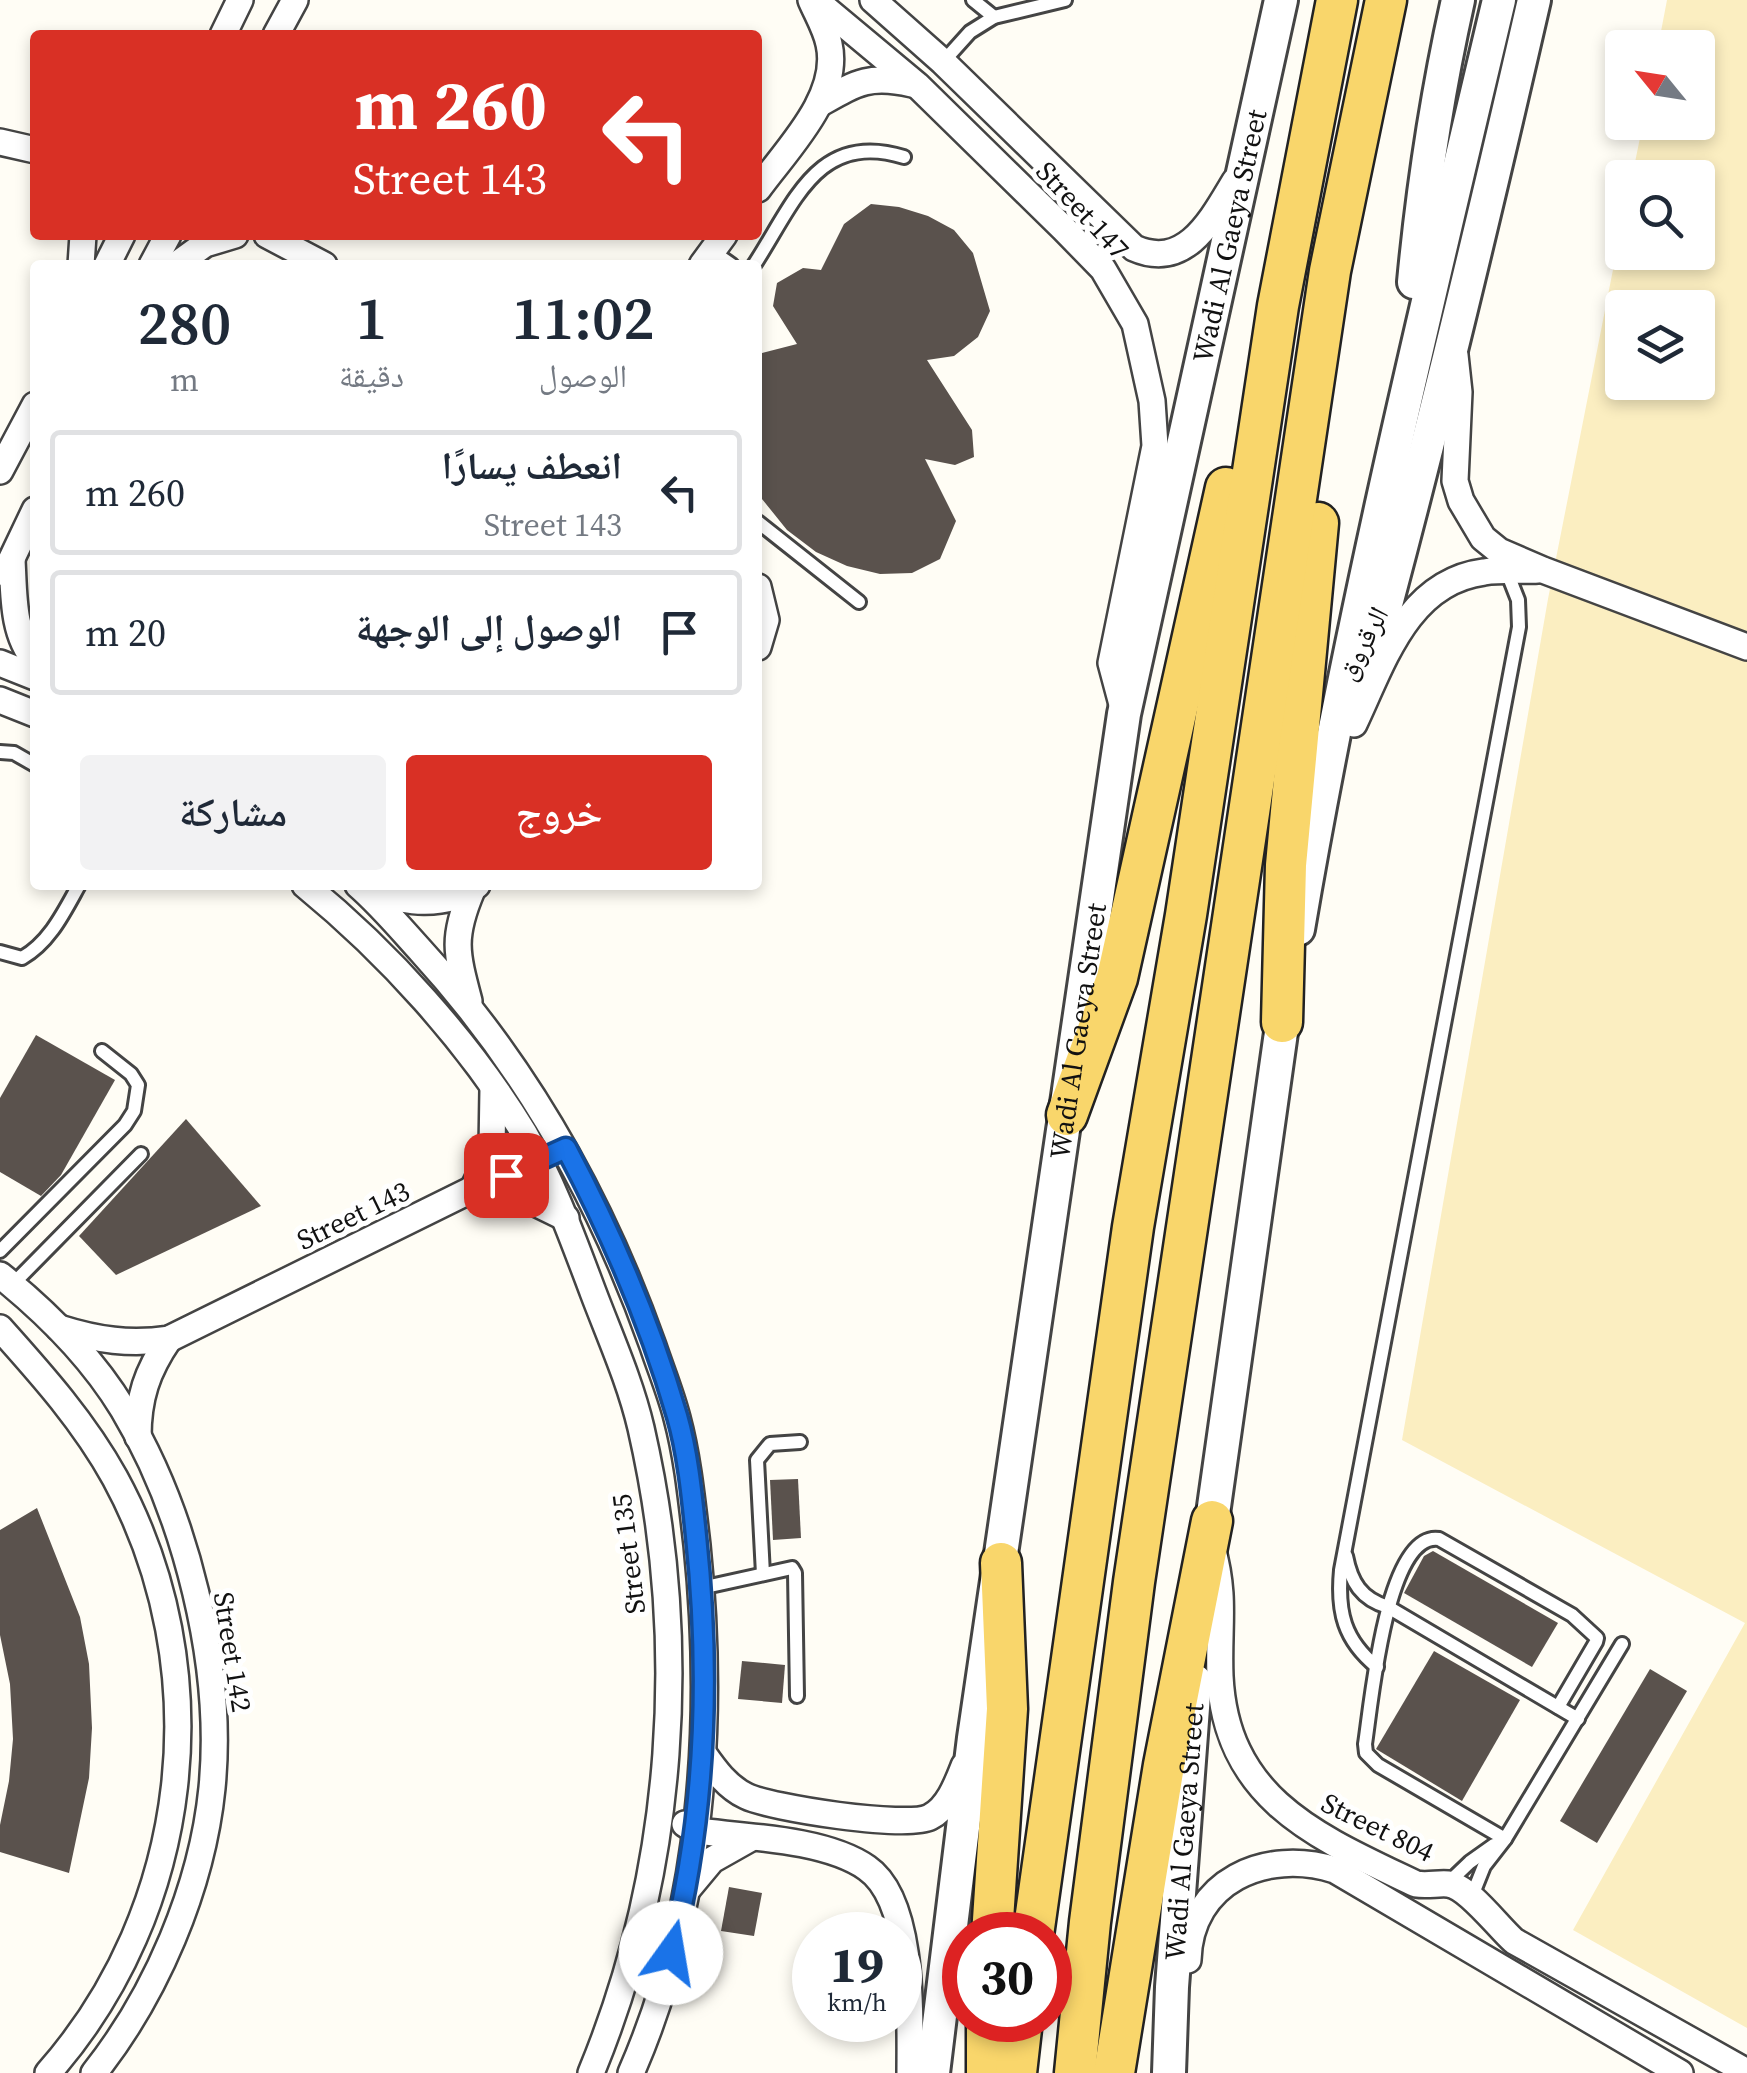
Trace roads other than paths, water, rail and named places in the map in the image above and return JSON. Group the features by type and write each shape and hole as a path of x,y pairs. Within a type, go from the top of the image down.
{"main road":[{"path":"1036,1912 1133,1228 1186,915 1278,306 1337,0"},
{"path":"1074,2073 1134,1582 1330,271 1386,0"},
{"path":"1282,1022 1286,864 1350,175"},
{"path":"1067,1114 1116,978 1225,494 1278,306"},
{"path":"1114,2073 1164,1765 1211,1529"},
{"path":"993,1912 1006,1710 1001,1563"},
{"path":"987,2042 987,2073"},
{"path":"1016,2073 1020,2042"}],"street":[{"path":"225,30 240,0"},
{"path":"279,30 295,0"},
{"path":"762,183 819,104 830,64 830,46 813,0"},
{"name":"Street 147","path":"813,0 917,85 1103,269 1136,328 1152,401 1155,446 1111,663 1124,714"},
{"name":"Street 147","path":"873,0 943,62 1117,235 1145,253 1179,251 1204,231 1243,168"},
{"name":"Wadi Al Gaeya Street","path":"933,2073 974,1738 1124,714 1281,0"},
{"path":"1414,357 1413,301 1422,202 1438,86 1458,0"},
{"name":"Wadi Al Gaeya Street","path":"1169,2062 1179,1884 1211,1529 1282,1022 1328,752 1414,357 1498,0"},
{"path":"1305,888 1354,724 1454,345 1534,0"},
{"path":"819,104 870,78 917,85"},
{"path":"0,142 30,149"},
{"path":"183,260 205,244 218,240"},
{"path":"275,240 314,260"},
{"name":"الرقروق","path":"1454,345 1458,392 1455,481 1461,501 1483,538 1500,551 1544,570 1747,646"},
{"path":"0,472 30,414"},
{"path":"30,521 6,571 18,626 30,654"},
{"name":"الرقروق","path":"1354,724 1395,638 1420,602 1444,583 1484,572 1544,570"},
{"path":"762,604 766,620 762,634"},
{"path":"0,663 30,674"},
{"path":"0,700 30,712"},
{"path":"0,712 30,713"},
{"name":"Street 135","path":"310,890 362,936 419,996 493,1089 538,1161 566,1218 630,1388 655,1509 666,1592 668,1760 632,1958 592,2073"},
{"path":"364,890 470,1006 566,1148 616,1250 678,1418 692,1498 701,1588 706,1672 702,1753 696,1830 684,1895 664,1979 631,2073"},
{"path":"369,890 418,903 464,890"},
{"path":"470,1006 457,944 458,924 474,890"},
{"path":"493,1089 492,1149 473,1189 524,1198 566,1218"},
{"name":"Street 143","path":"59,1328 86,1337 136,1344 169,1339 473,1189 566,1148"},
{"name":"Street 142","path":"6,1280 59,1328 121,1406 138,1437 174,1523 197,1598 209,1656 214,1730 212,1790 196,1870 171,1940 141,2002 94,2073"},
{"path":"0,1328 88,1434 140,1532 171,1642 180,1732 177,1784 161,1860 138,1927 85,2028 48,2073"},
{"path":"138,1437 138,1407 144,1382 169,1339"},
{"name":"Street 804","path":"1211,1529 1222,1586 1220,1679 1224,1712 1245,1769 1258,1786 1316,1836 1416,1884 1447,1884 1472,1896 1485,1915 1514,1940 1747,2072"},
{"path":"702,1753 720,1778 748,1798 866,1820 910,1822 932,1817 946,1803 974,1738"},
{"path":"663,1804 677,1819 696,1830 826,1850 865,1867 880,1880 894,1907 904,1955 910,2073"},
{"path":"684,1895 712,1860 751,1838"},
{"path":"1169,2062 1184,2018 1191,1931 1202,1909 1219,1890 1241,1875 1285,1862 1308,1862 1334,1870 1680,2073"}],"lane":[{"path":"973,0 994,17"},
{"path":"943,62 970,32 994,17 1066,0"},
{"path":"757,260 812,178 827,163 862,148 904,156"},
{"path":"762,525 858,602"},
{"path":"1377,1667 1358,1650 1344,1626 1340,1586 1344,1546 1518,627 1518,600 1508,572"},
{"path":"0,752 14,753 30,762"},
{"path":"0,952 22,958 33,952 57,924 76,890"},
{"path":"0,1252 134,1111 138,1084 102,1051"},
{"path":"6,1280 141,1154"},
{"path":"764,1574 757,1460 770,1444 800,1442"},
{"path":"1504,1838 1370,1759 1365,1744 1388,1607 1414,1548 1434,1538 1572,1615 1597,1638 1558,1707"},
{"path":"1344,1546 1349,1570 1361,1592 1374,1603 1388,1607 1578,1719"},
{"path":"701,1588 788,1567 794,1573 797,1696"},
{"path":"1472,1896 1484,1866 1622,1644"},
{"path":"1447,1884 1504,1838"}]}
